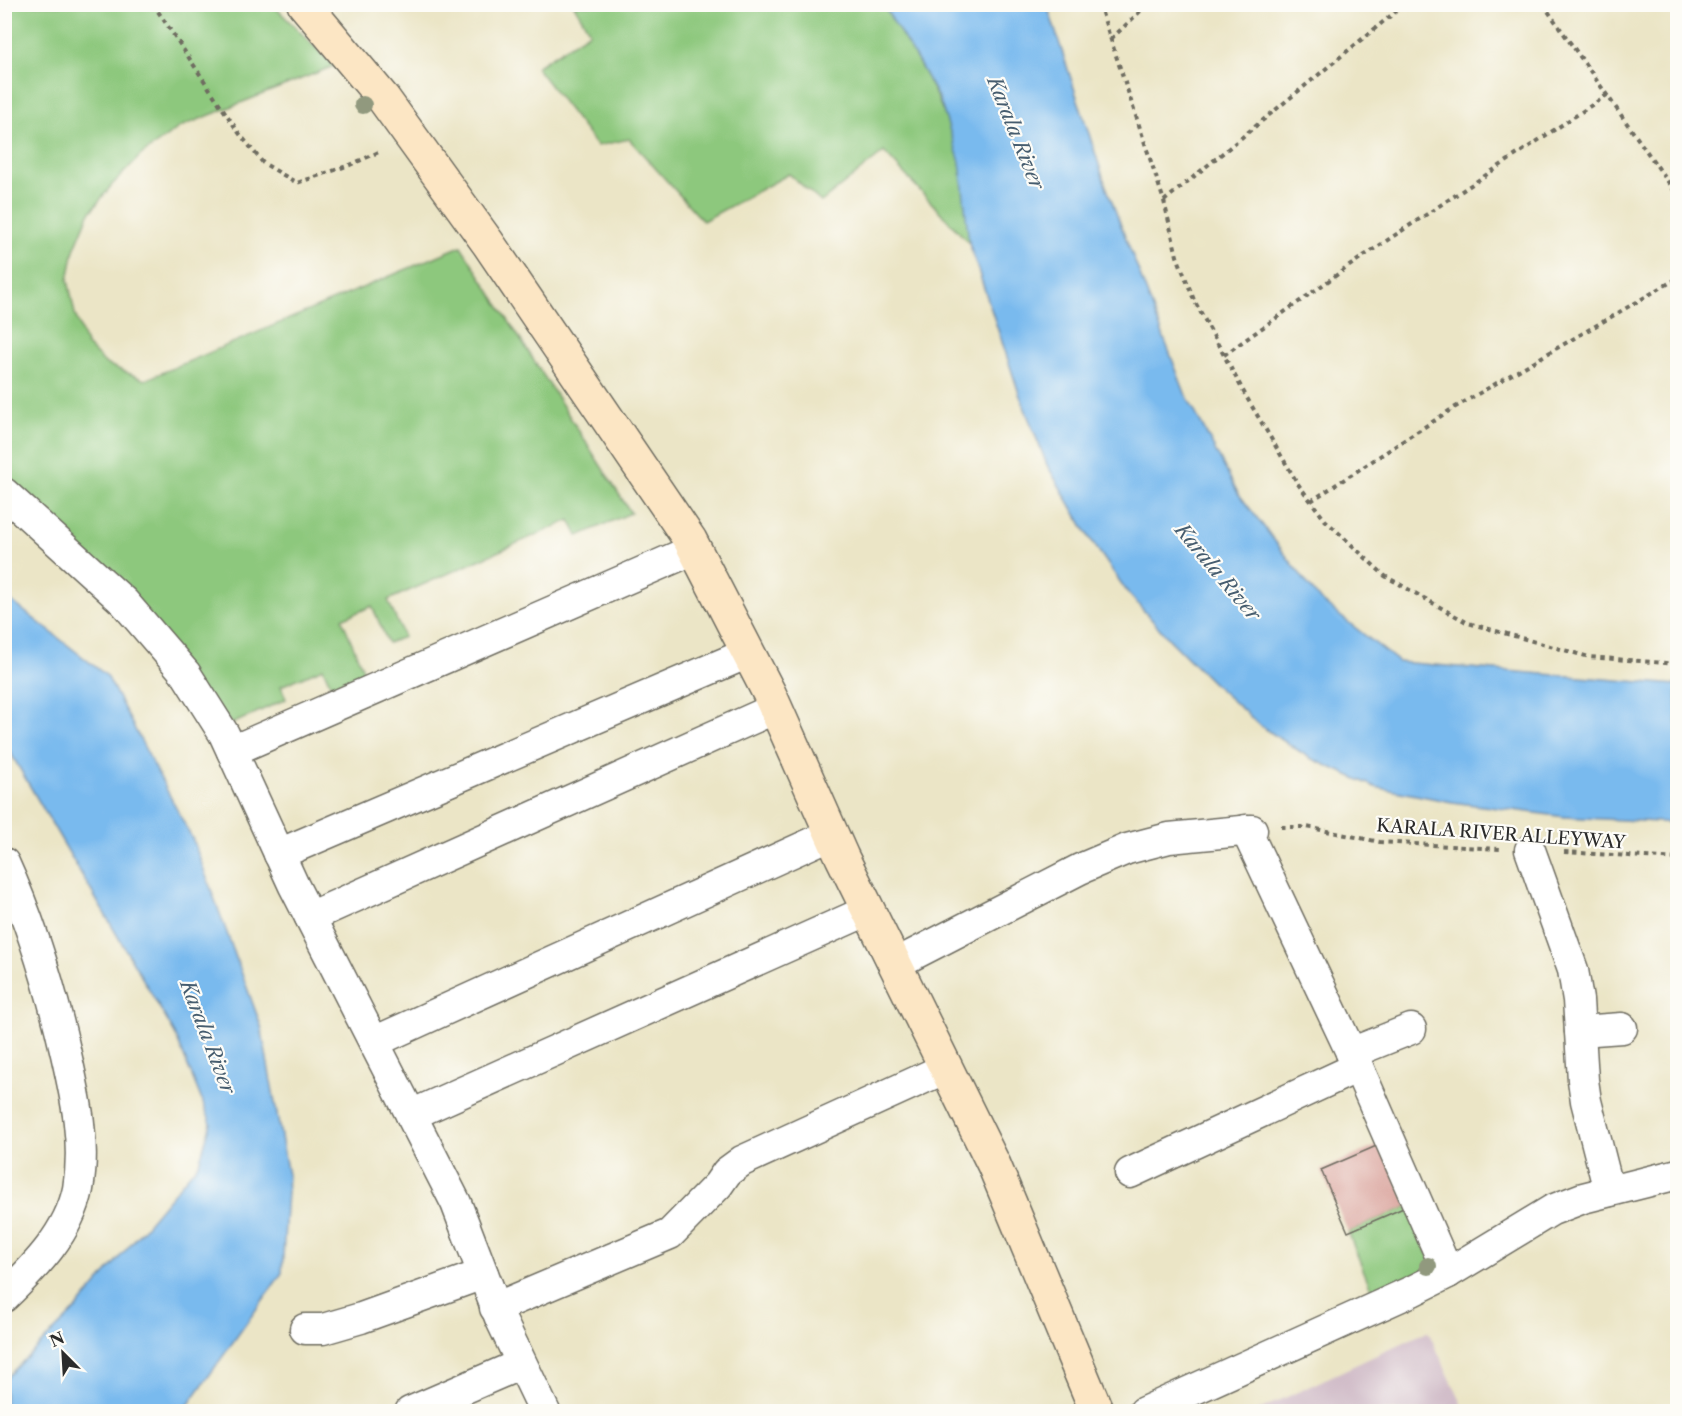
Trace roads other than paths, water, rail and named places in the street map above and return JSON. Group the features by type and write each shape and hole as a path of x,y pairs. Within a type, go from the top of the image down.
{"main road":[{"path":"304,4 383,98 488,243 695,549 776,708 832,834 998,1175 1097,1412"}],"street":[{"path":"4,493 124,602 186,674 224,734 310,917 456,1203 495,1308 545,1412"},
{"path":"232,751 695,549"},
{"path":"279,854 748,653"},
{"path":"310,917 776,708"},
{"path":"895,964 1080,869 1127,849 1178,837 1249,830 1448,1273"},
{"path":"374,1042 832,834"},
{"path":"1530,850 1577,986 1586,1101 1609,1191"},
{"path":"4,863 35,937 57,1012 78,1104 81,1152 77,1190 66,1221 56,1239 28,1274 4,1297"},
{"path":"411,1115 869,910"},
{"path":"1580,1031 1622,1028"},
{"path":"1130,1173 1411,1029"},
{"path":"495,1308 670,1234 718,1185 727,1172 742,1161 946,1068"},
{"path":"1144,1412 1412,1291 1448,1273 1552,1210 1609,1191 1677,1174"},
{"path":"305,1329 323,1329 361,1318 483,1274"},
{"path":"410,1412 521,1364"}],"water":[{"name":"Karala River","path":"883,5 1047,5 1106,186 1185,393 1238,493 1320,600 1399,662 1677,685 1677,823 1565,817 1452,802 1375,787 1310,758 1262,727 1216,686 1168,638 1128,593 1089,537 1047,465 1020,396 969,243 960,162 940,101"},
{"name":"Karala River","path":"5,596 107,676 193,840 261,1026 288,1175 282,1273 184,1411 5,1411 5,1379 76,1309 199,1163 211,1123 175,1034 5,746"}]}
